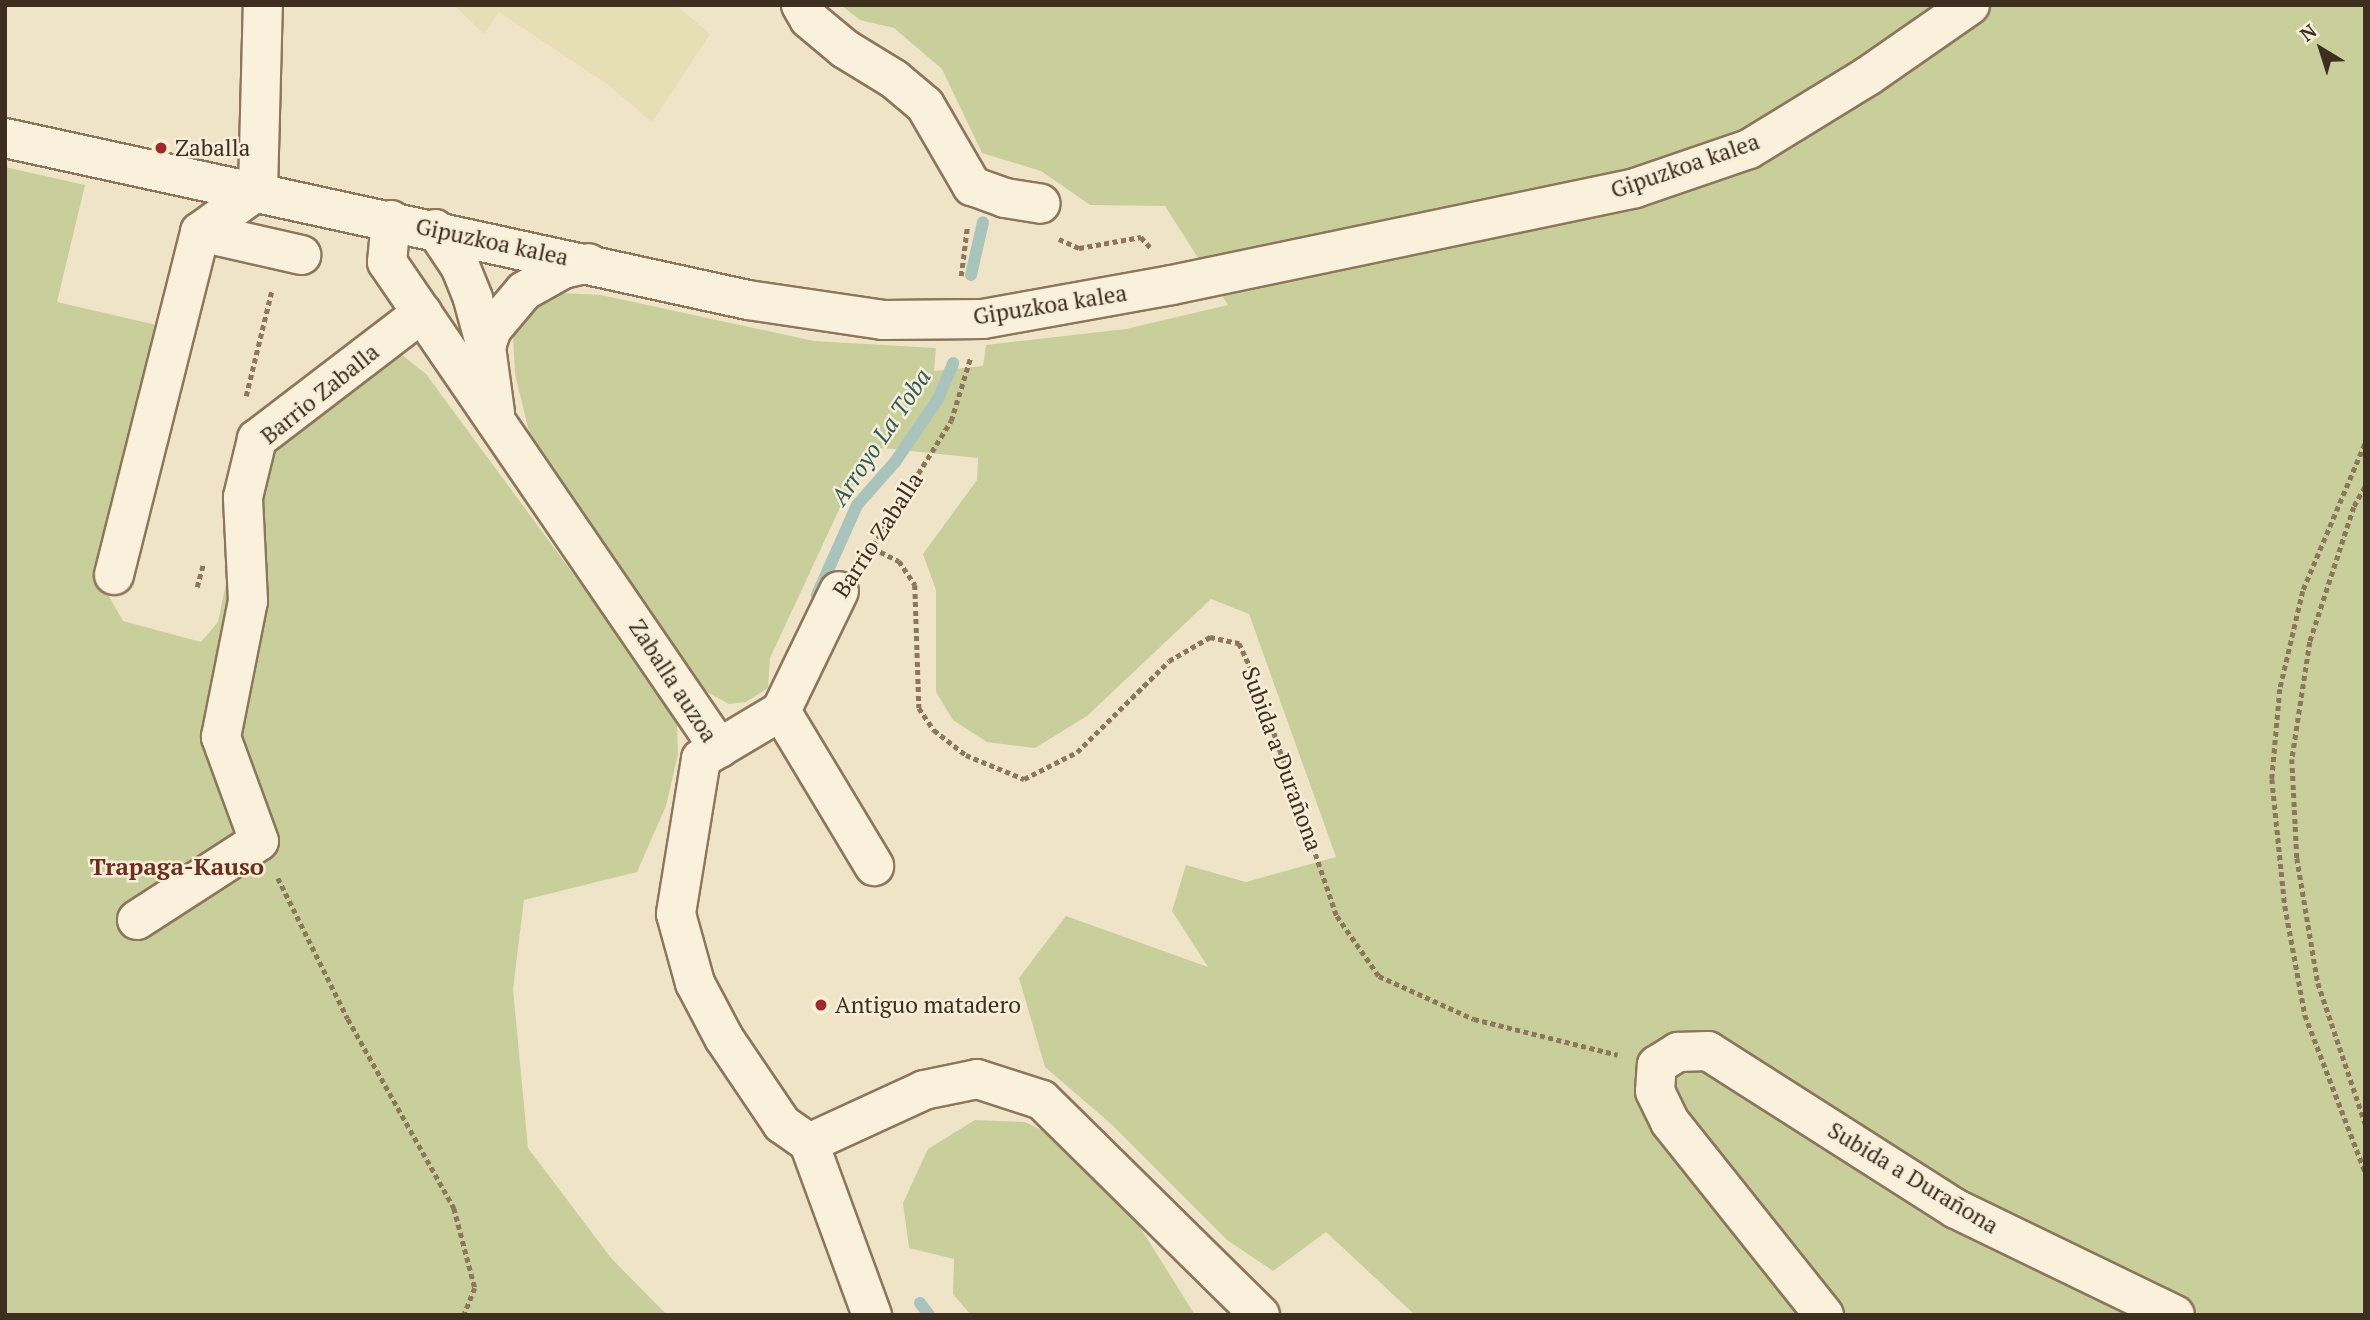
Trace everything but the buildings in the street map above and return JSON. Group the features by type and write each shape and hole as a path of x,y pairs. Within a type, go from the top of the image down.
{"street":[{"path":"114,575 200,232 258,190 263,5"},
{"path":"801,5 818,26 925,105 972,186 1005,198 1041,204"},
{"name":"Gipuzkoa kalea","path":"5,138 258,190 748,300 883,320 983,318 1172,285 1635,188 1749,149 1868,76 1970,5"},
{"path":"390,220 387,262 496,418"},
{"path":"435,229 460,266 486,347 496,418"},
{"path":"200,232 302,255"},
{"path":"486,347 492,328 524,291 563,269 588,262"},
{"name":"Barrio Zaballa","path":"259,841 221,737 248,601 243,497 257,439 422,313"},
{"name":"Zaballa auzoa","path":"496,418 719,748 701,759 676,914 695,983 731,1049 782,1124 809,1143"},
{"name":"Barrio Zaballa","path":"781,711 839,591"},
{"path":"719,748 781,711 874,866"},
{"path":"136,920 259,841"},
{"name":"Subida a Durañona","path":"1657,1065 1678,1052 1708,1051 1956,1209 2175,1315"},
{"path":"1657,1065 1655,1091 1670,1122 1824,1315"},
{"path":"872,1315 809,1143 923,1090 977,1079 1042,1100 1260,1315"}],"path":[{"path":"1041,204 1056,238 1079,248 1141,237 1157,254 1143,257"},
{"name":"Barrio Zaballa","path":"839,591 873,548 951,421 971,357"},
{"path":"2365,444 2303,591 2280,689 2272,779 2286,906 2305,1015 2365,1171"},
{"path":"2365,487 2354,507 2310,642 2292,759 2297,858 2318,982 2365,1123"},
{"name":"Subida a Durañona","path":"873,548 899,561 915,585 919,708 934,730 966,755 1024,779 1077,752 1169,661 1210,637 1239,643 1337,916 1379,976 1474,1019 1657,1065"},
{"path":"259,841 348,1019 454,1208 475,1288 464,1315"}],"shaded area":[{"path":"454,5 676,5 710,34 652,122 607,84 499,12 484,34"}],"green space":[{"path":"841,5 2365,5 2365,1315 1415,1315 1326,1232 1273,1271 1227,1240 1110,1123 1045,1067 1019,978 1066,916 1208,967 1172,911 1186,865 1246,882 1336,857 1249,614 1211,599 1087,716 1035,748 987,742 953,720 936,692 936,590 923,554 977,480 978,458 882,448 844,499 770,658 768,688 746,702 729,704 705,691 671,648 551,476 528,428 515,374 513,336 529,310 562,293 601,295 814,341 936,348 934,371 983,366 986,345 1126,329 1228,305 1165,206 1090,205 1041,171 982,153 942,69 894,28 860,20"},
{"path":"5,167 85,185 57,302 161,326 101,582 123,621 201,642 218,622 243,501 273,444 397,351 426,374 661,693 677,724 678,754 666,806 637,872 524,900 513,989 528,1148 611,1258 667,1315 5,1315"},
{"path":"975,1120 1025,1122 1071,1144 1130,1211 1195,1315 971,1315 953,1294 954,1259 909,1248 903,1203 928,1149"}],"waterway":[{"path":"971,275 983,222"},
{"name":"Arroyo La Toba","path":"817,595 857,505 895,462 938,399 953,363"},
{"name":"Arroyo La Toba","path":"920,1303 929,1315"}],"place":[{"name":"Zaballa","path":"161,148"},
{"name":"Antiguo matadero","path":"821,1005"}],"district":[{"name":"Trapaga-Kauso","path":"177,867"}]}
